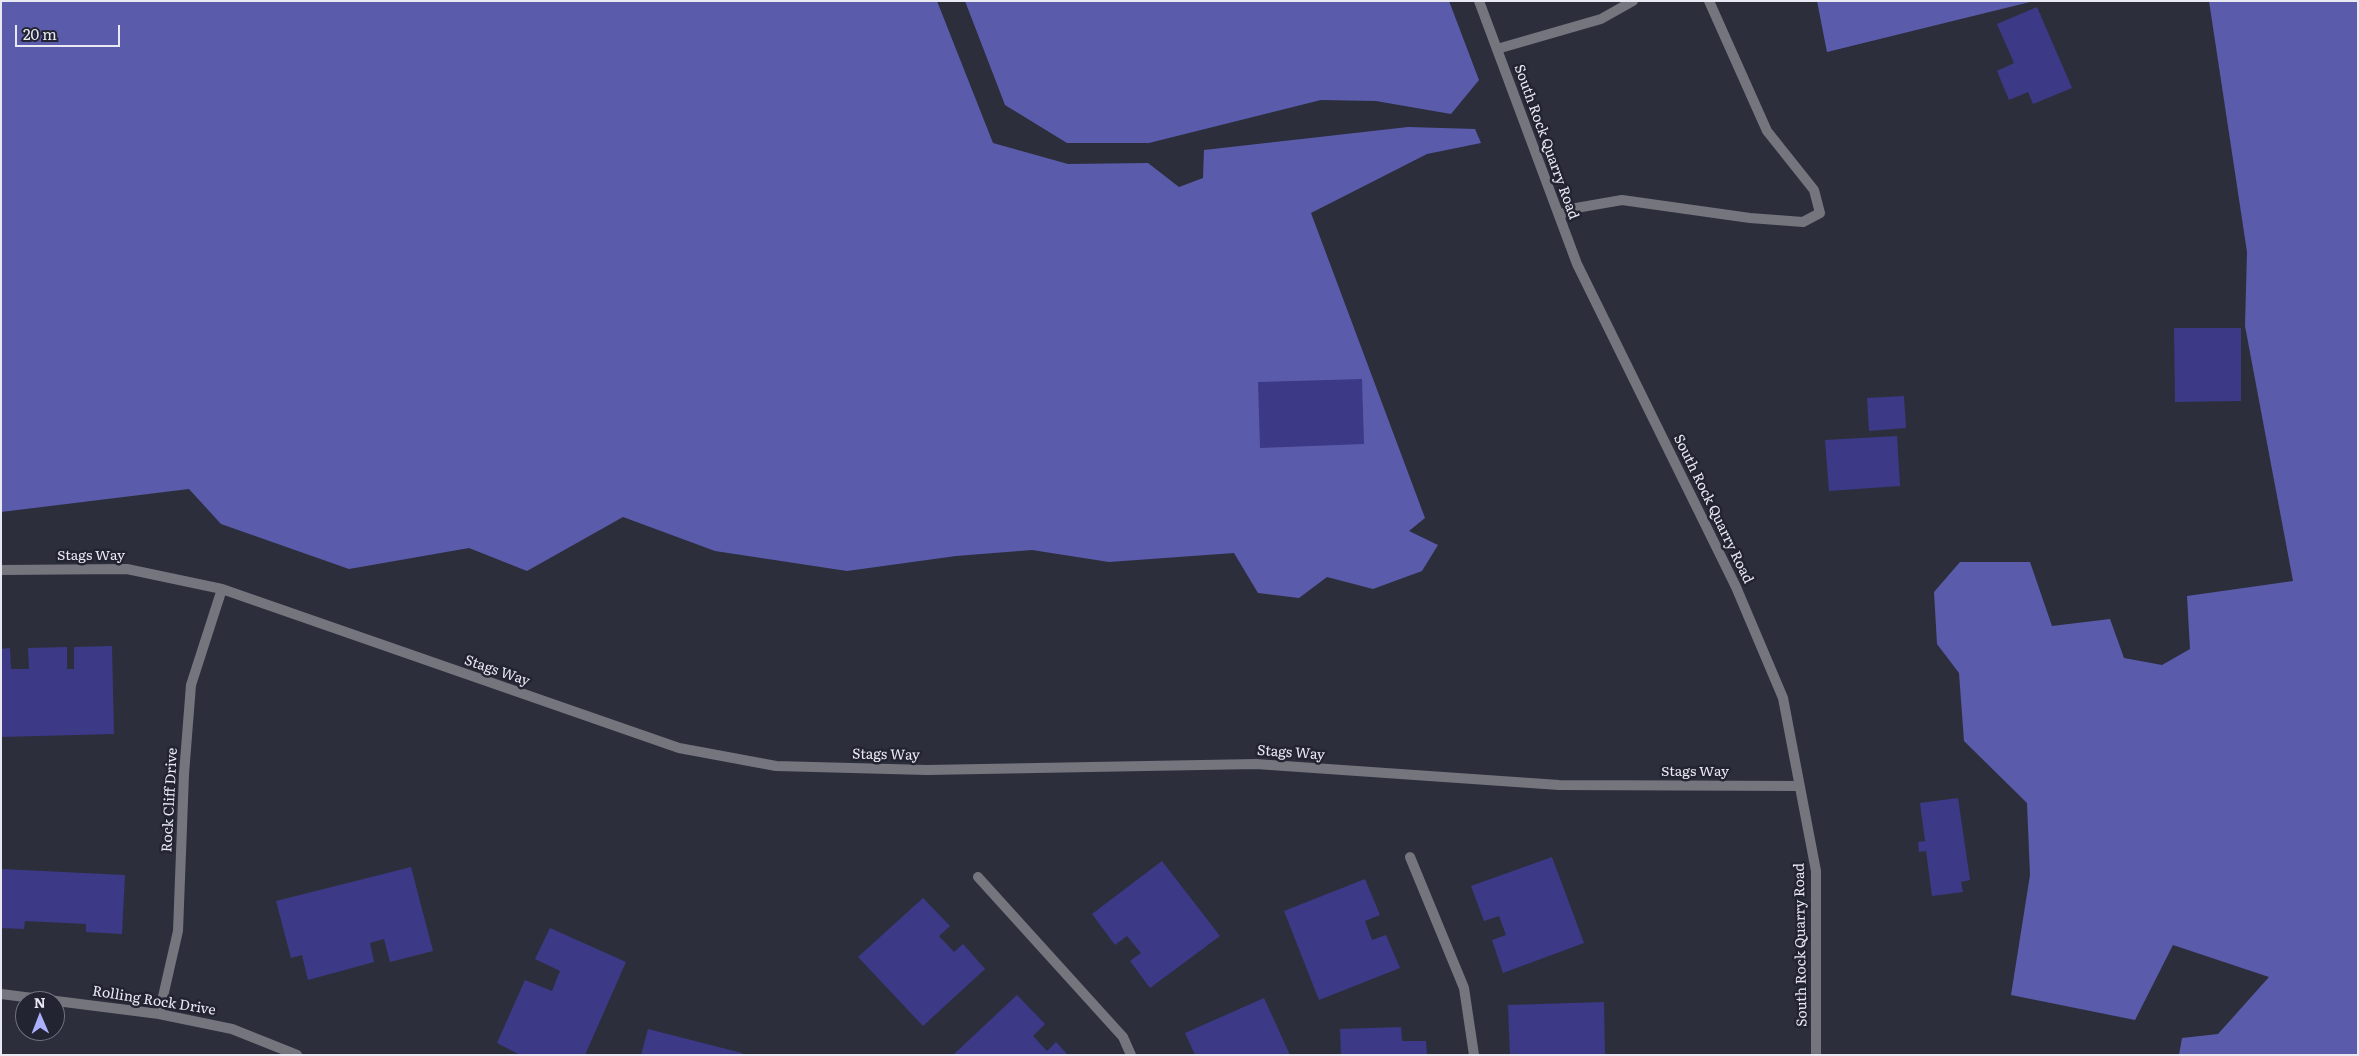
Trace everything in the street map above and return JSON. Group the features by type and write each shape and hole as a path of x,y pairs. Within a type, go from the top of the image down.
{"street":[{"name":"South Rock Quarry Road","path":"1479,1 1577,264 1736,587 1783,698 1816,871 1816,1055"},
{"path":"1497,49 1600,19 1633,1"},
{"path":"1559,215 1576,208 1622,200 1759,219 1803,222 1820,212 1814,190 1767,132 1708,1"},
{"name":"Stags Way","path":"1,570 127,569 222,590 679,748 776,766 927,770 1256,764 1560,785 1799,786"},
{"name":"Rock Cliff Drive","path":"158,1014 178,930 184,774 191,686 222,590"},
{"path":"1410,858 1464,988 1474,1055"},
{"path":"978,877 1123,1037 1131,1055"},
{"name":"Rolling Rock Drive","path":"1,994 158,1014 232,1028 297,1055"}],"shaded area":[{"path":"1,1 937,1 993,143 1068,164 1148,163 1179,187 1203,178 1204,150 1408,127 1475,129 1481,143 1427,154 1311,213 1425,518 1409,531 1438,545 1422,571 1373,589 1327,577 1299,598 1258,593 1234,553 1109,562 1032,550 956,556 847,571 715,551 623,517 527,571 469,548 349,569 221,524 189,489 1,512"},
{"path":"965,1 1449,1 1479,80 1451,114 1376,101 1321,100 1149,143 1067,143 1005,105"},
{"path":"1817,1 2034,1 1827,52"},
{"path":"2209,1 2358,1 2358,1055 2179,1055 2182,1038 2218,1034 2269,977 2173,945 2135,1020 2011,995 2030,875 2027,803 1964,741 1959,673 1937,644 1934,592 1960,562 2030,562 2052,626 2110,619 2124,658 2162,665 2190,649 2187,596 2293,581 2245,326 2247,252"}],"building":[{"path":"2037,7 2072,88 2033,104 2028,92 2009,100 1997,71 2014,63 1997,24"},
{"path":"2174,328 2241,328 2241,401 2175,402"},
{"path":"1362,379 1364,444 1260,448 1258,382"},
{"path":"1904,396 1906,428 1869,431 1867,398"},
{"path":"1897,436 1900,486 1829,491 1825,440"},
{"path":"112,646 114,734 1,737 1,649 10,648 11,669 29,669 28,648 67,647 67,669 74,669 74,647"},
{"path":"1958,798 1970,880 1961,882 1963,892 1932,896 1926,851 1919,852 1918,842 1925,841 1920,803"},
{"path":"1552,857 1584,943 1503,973 1492,940 1506,935 1499,916 1484,921 1471,886"},
{"path":"1162,861 1220,936 1150,988 1130,961 1141,953 1127,936 1115,945 1092,914"},
{"path":"411,867 433,951 390,962 384,939 370,943 374,962 308,980 302,955 291,958 276,901"},
{"path":"1,869 125,875 122,934 86,932 86,924 25,921 24,929 1,928"},
{"path":"1365,879 1380,915 1365,921 1372,940 1386,935 1400,968 1319,1000 1284,911"},
{"path":"923,898 950,926 939,936 954,952 963,944 985,969 923,1026 858,957"},
{"path":"550,928 626,962 585,1055 520,1055 497,1043 525,980 552,991 560,971 535,959"},
{"path":"1017,995 1045,1024 1033,1036 1047,1051 1056,1042 1068,1055 953,1055"},
{"path":"1264,998 1290,1055 1195,1055 1185,1033"},
{"path":"1604,1002 1605,1055 1510,1055 1508,1005"},
{"path":"1401,1027 1402,1041 1426,1041 1427,1055 1341,1055 1340,1029"},
{"path":"648,1029 742,1053 742,1055 641,1055"}]}
